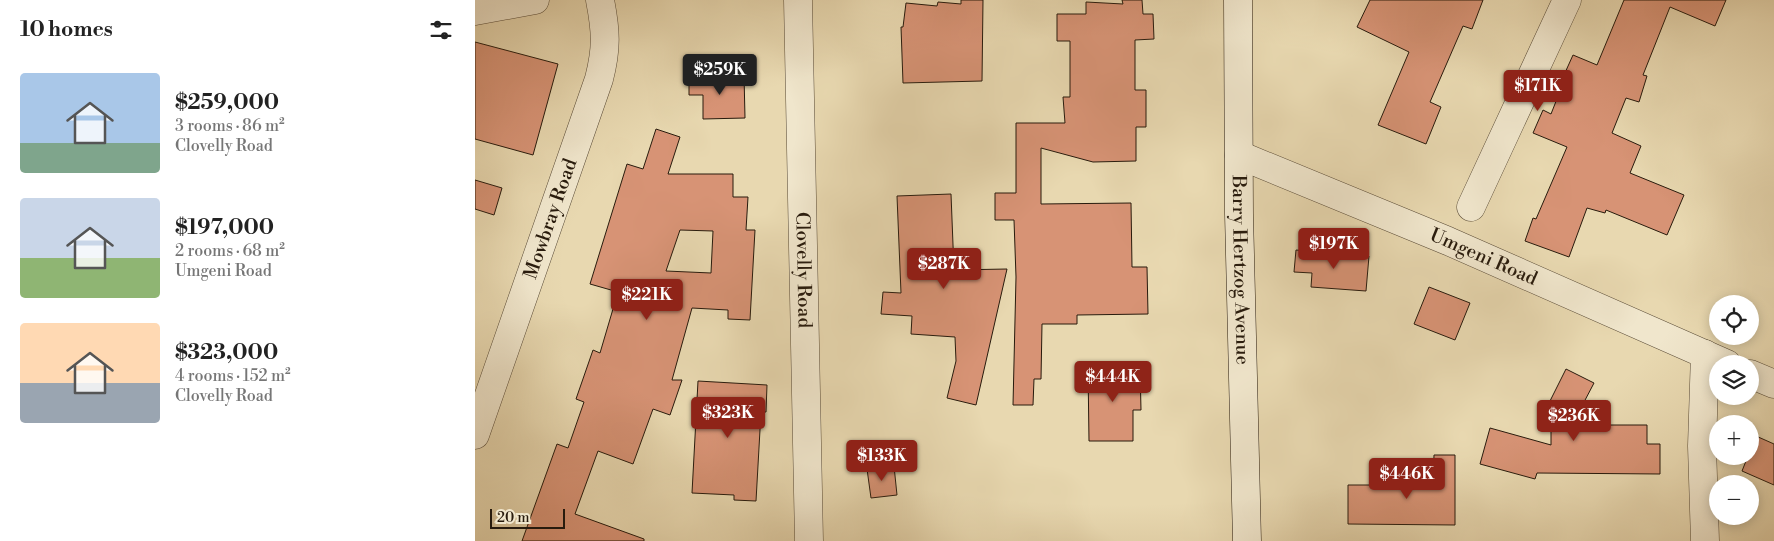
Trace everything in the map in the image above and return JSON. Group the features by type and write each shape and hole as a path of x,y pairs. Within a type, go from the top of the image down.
{"street":[{"path":"475,11 535,0"},
{"name":"Mowbray Road","path":"475,435 599,80 606,44 600,0"},
{"name":"Clovelly Road","path":"798,0 809,541"},
{"name":"Barry Hertzog Avenue","path":"1238,0 1239,214 1247,541"},
{"path":"1471,207 1567,0"},
{"name":"Umgeni Road","path":"1239,155 1448,241 1709,356"},
{"path":"1759,378 1774,384"},
{"path":"1705,541 1702,446 1709,402"}],"building":[{"path":"961,0 983,0 982,81 903,83 901,27 903,27 906,3 937,6 938,2 961,4"},
{"path":"1122,0 1142,0 1143,14 1153,14 1154,39 1135,40 1135,90 1146,90 1146,127 1136,127 1136,161 1093,162 1041,148 1041,204 1131,203 1132,267 1147,267 1148,314 1077,315 1077,324 1042,324 1041,379 1034,379 1033,405 1013,405 1016,277 1014,220 995,220 995,193 1016,193 1016,123 1065,123 1063,97 1070,97 1070,41 1057,41 1057,14 1086,14 1086,2 1123,4"},
{"path":"1370,0 1483,0 1472,29 1463,26 1430,102 1441,107 1426,144 1378,125 1409,52 1357,27"},
{"path":"1624,0 1726,0 1715,26 1670,7 1643,75 1647,76 1639,102 1626,98 1612,133 1641,146 1630,173 1684,195 1667,235 1606,210 1605,213 1587,208 1569,257 1525,241 1533,218 1536,219 1567,147 1533,133 1543,110 1551,114 1573,55 1597,65"},
{"path":"475,42 558,64 533,155 475,139"},
{"path":"744,75 745,118 703,119 703,95 689,95 689,76"},
{"path":"656,129 680,137 668,174 733,174 733,197 748,197 746,230 755,230 750,320 728,319 728,310 692,308 672,380 682,380 670,415 653,409 633,464 598,451 575,514 644,539 644,541 522,541 557,444 568,448 584,402 576,399 593,350 600,353 618,292 590,284 627,164 643,169","holes":["680,230 713,231 711,273 666,271"]},
{"path":"475,180 502,188 494,215 475,209"},
{"path":"951,194 954,270 1007,269 976,405 947,398 956,361 955,337 911,334 912,316 881,314 883,292 901,293 897,196"},
{"path":"1296,250 1369,256 1366,291 1311,287 1312,273 1294,272"},
{"path":"1429,287 1470,303 1455,340 1414,324"},
{"path":"1140,367 1141,410 1133,410 1133,441 1089,441 1088,368"},
{"path":"1566,369 1594,383 1572,425 1647,425 1647,444 1660,444 1660,474 1537,473 1535,479 1480,464 1490,428 1551,445 1551,409 1547,407"},
{"path":"698,381 767,385 766,412 761,412 756,501 734,500 734,495 692,493"},
{"path":"1759,437 1774,444 1774,485 1759,478 1759,475 1751,475 1742,471 1744,465 1759,465"},
{"path":"1434,455 1455,455 1455,525 1348,524 1348,485 1433,485"},
{"path":"894,466 897,495 871,498 867,469"}]}
